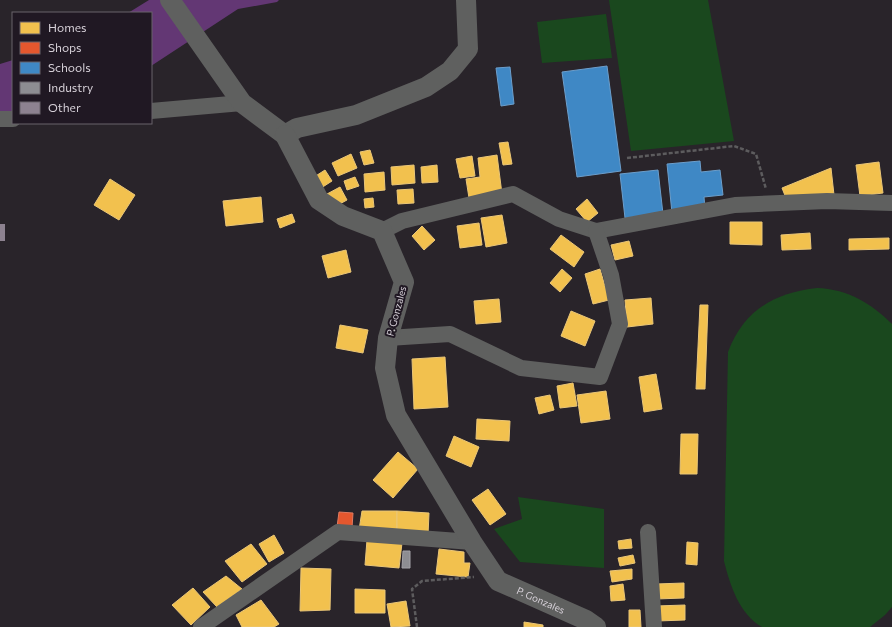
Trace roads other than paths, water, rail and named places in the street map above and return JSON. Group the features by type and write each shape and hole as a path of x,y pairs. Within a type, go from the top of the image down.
{"street":[{"path":"170,0 214,66 242,104 285,135 319,200 343,216 382,231 402,221 513,194 559,219 596,231 735,204 827,201 892,203"},
{"path":"285,135 297,128 356,115 426,87 450,71 468,49 466,0"},
{"path":"152,111 242,104"},
{"path":"0,119 12,119"},
{"name":"P. Gonzales","path":"382,231 404,282 388,338 385,368 396,415 472,542 498,581 586,620 596,627"},
{"path":"388,338 450,334 521,368 600,377 620,324 611,275 596,231"},
{"path":"201,627 338,532 472,542"},
{"path":"648,532 654,627"}]}
